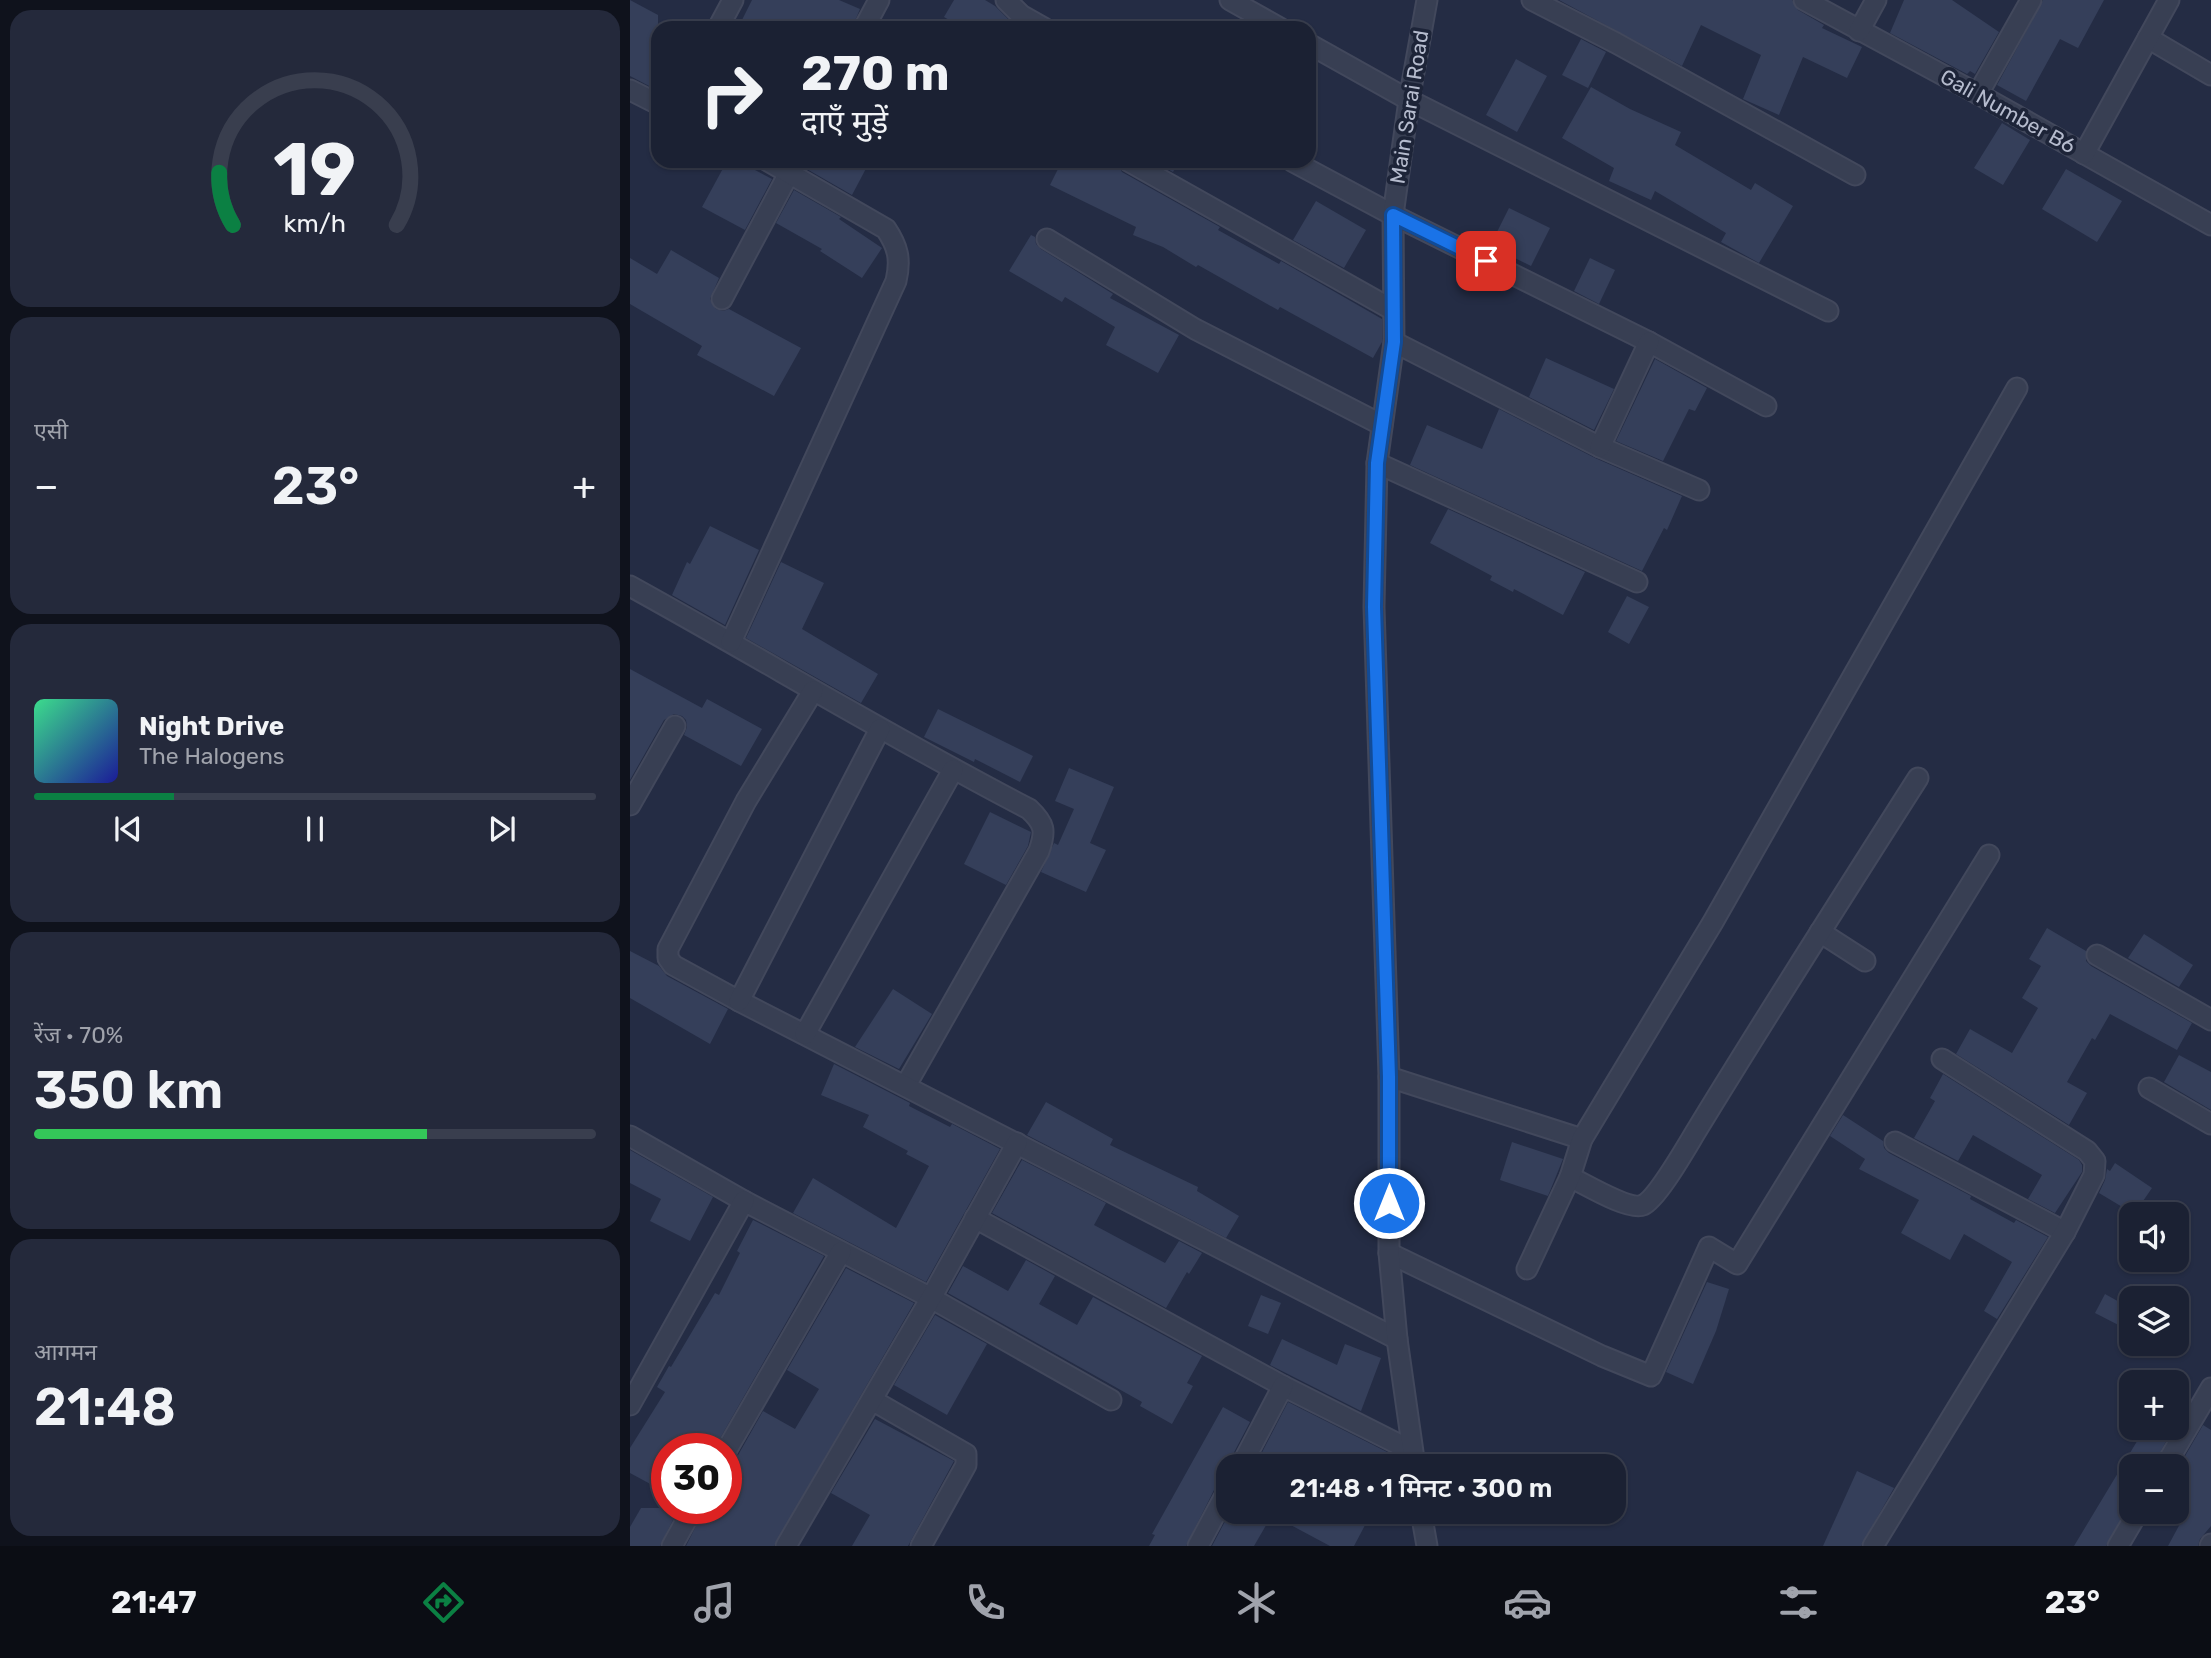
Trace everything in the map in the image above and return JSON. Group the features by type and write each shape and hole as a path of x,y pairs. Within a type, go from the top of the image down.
{"street":[{"path":"722,21 733,0"},
{"path":"868,21 879,0"},
{"path":"1006,0 1032,21"},
{"path":"1230,0 1268,21"},
{"name":"Main Sarai Road","path":"1413,1454 1397,1339 1389,1253 1389,1077 1374,607 1377,463 1394,342 1393,215 1409,100 1427,0"},
{"path":"1532,0 1616,43 1855,175"},
{"name":"Gali Number B6","path":"1804,0 2211,225"},
{"path":"1859,31 1876,0"},
{"path":"1978,94 2031,0"},
{"path":"2084,154 2169,0"},
{"path":"2148,38 2211,75"},
{"path":"1316,48 1409,100 1828,311"},
{"path":"630,90 651,100"},
{"path":"722,299 791,168"},
{"path":"731,642 891,293 900,263 897,246 886,229 794,168"},
{"path":"1140,168 1393,310"},
{"path":"1305,168 1393,215 1649,342 1766,406"},
{"path":"1047,239 1195,328 1382,425"},
{"path":"1394,342 1600,446 1699,490"},
{"path":"1600,446 1649,342"},
{"path":"1527,1269 1570,1177 1582,1139 1713,922 2017,388"},
{"path":"1377,463 1637,582"},
{"path":"630,586 953,770 1029,810 1039,819 1045,834 1039,851 906,1085"},
{"path":"813,691 746,801 668,949 668,958 673,965 1397,1339"},
{"path":"630,805 675,726"},
{"path":"739,1001 880,729"},
{"path":"805,1034 953,770"},
{"path":"1570,1177 1629,1205 1640,1206 1650,1201 1918,778"},
{"path":"1389,1253 1602,1356 1651,1376 1709,1247 1737,1264 1989,855"},
{"path":"1820,932 1865,961"},
{"path":"2096,955 2211,1020"},
{"path":"1873,1546 2065,1232 2094,1175 2095,1161 2087,1151 1942,1059"},
{"path":"1389,1077 1582,1139"},
{"path":"2149,1088 2211,1124"},
{"path":"630,1136 744,1201 931,1298 1111,1400"},
{"path":"786,1546 931,1298 1017,1143"},
{"path":"1895,1143 2065,1232"},
{"path":"630,1405 744,1201"},
{"path":"975,1218 1405,1454"},
{"path":"736,1433 841,1252"},
{"path":"1247,1454 1283,1386"},
{"path":"2172,1454 2211,1388"},
{"path":"872,1400 966,1454 966,1465 921,1546"},
{"path":"1198,1546 1216,1512"},
{"path":"671,1546 684,1524"},
{"path":"1423,1524 1427,1546"},
{"path":"2118,1546 2131,1524"}],"building":[{"path":"630,0 658,15 658,21 651,21 651,87 630,76"},
{"path":"752,0 839,0 860,9 855,21 742,21"},
{"path":"954,0 985,0 1010,21 951,21 944,17"},
{"path":"1559,0 1792,0 1798,10 1824,25 1822,28 1862,47 1847,78 1803,57 1779,115 1743,99 1761,55 1701,25 1682,66"},
{"path":"1904,0 1952,0 1999,32 1975,74 1970,71 1967,74 1890,33"},
{"path":"2043,0 2104,0 2078,48 2060,39 2026,101 1997,85"},
{"path":"1581,39 1606,52 1588,88 1562,75"},
{"path":"1516,59 1547,76 1517,132 1486,115"},
{"path":"1591,87 1630,109 1681,132 1675,145 1751,190 1755,183 1793,206 1759,263 1721,242 1726,233 1655,191 1651,200 1609,181 1614,168 1562,138"},
{"path":"2002,123 2030,140 2003,185 1974,168"},
{"path":"723,168 751,168 772,179 745,230 702,207"},
{"path":"805,168 866,168 852,195"},
{"path":"1058,168 1120,168 1122,172 1220,227 1218,230 1279,264 1281,261 1382,319 1382,342 1373,358 1280,307 1278,310 1198,265 1196,267 1163,247 1133,235 1136,227 1050,185"},
{"path":"2066,169 2122,201 2097,242 2042,209"},
{"path":"794,190 841,217 839,219 882,248 862,278 820,251 822,249 776,223"},
{"path":"1316,201 1366,230 1344,268 1293,240"},
{"path":"1509,208 1550,228 1531,266 1490,246"},
{"path":"1031,235 1041,249 1113,294 1110,298 1179,335 1158,373 1106,345 1115,327 1065,297 1062,302 1009,271"},
{"path":"671,250 719,278 710,299 716,309 729,309 801,348 774,396 697,355 702,346 630,304 630,258 657,274"},
{"path":"1590,258 1615,270 1599,304 1574,291"},
{"path":"1546,358 1614,389 1594,430 1529,397"},
{"path":"1655,359 1707,388 1695,411 1689,409 1663,461 1616,441"},
{"path":"1499,409 1595,458 1682,496 1667,530 1664,528 1642,571 1410,465 1427,425 1482,449"},
{"path":"1448,509 1585,572 1563,615 1514,589 1513,592 1490,580 1492,576 1430,543"},
{"path":"710,526 759,550 725,625 672,595 687,562 690,564"},
{"path":"781,562 824,583 802,629 878,674 861,703 746,638"},
{"path":"1627,596 1649,607 1629,644 1608,632"},
{"path":"630,669 702,708 707,699 762,729 741,766 684,735 686,720 674,714 664,720 630,780"},
{"path":"938,709 1033,756 1020,782 924,737"},
{"path":"1069,768 1114,787 1090,843 1106,850 1086,892 1041,872 1054,843 1058,845 1074,809 1055,801"},
{"path":"990,812 1031,832 1028,846 1006,885 964,864"},
{"path":"2047,928 2086,951 2086,961 2091,966 2192,1023 2177,1050 2110,1014 2095,1040 2092,1038 2067,1082 2087,1093 2069,1125 1956,1054 1970,1029 2012,1053 2038,1008 2022,998 2041,966 2029,959"},
{"path":"2144,934 2193,965 2179,987 2128,958"},
{"path":"630,951 659,966 667,976 728,1009 710,1044 630,998"},
{"path":"893,989 932,1014 899,1069 855,1047"},
{"path":"2179,1055 2211,1072 2211,1110 2164,1082"},
{"path":"834,1064 950,1127 952,1124 1000,1149 926,1282 793,1213 813,1178 896,1228 929,1166 906,1154 908,1151 863,1127 869,1115 821,1095"},
{"path":"1943,1074 2079,1160 2082,1172 2055,1213 2028,1199 2042,1175 1973,1135 1958,1161 1914,1138 1935,1101 1930,1098"},
{"path":"1046,1102 1113,1139 1110,1145 1198,1187 1197,1191 1239,1216 1226,1238 1027,1135"},
{"path":"1843,1115 1883,1141 1884,1148 1889,1153 1971,1196 1970,1199 2014,1223 2016,1220 2048,1237 1997,1319 1984,1311 2012,1262 1964,1234 1950,1260 1901,1233 1919,1200 1859,1169 1865,1159 1830,1136"},
{"path":"1512,1142 1563,1159 1548,1196 1500,1180"},
{"path":"630,1150 713,1197 690,1241 650,1221 661,1199 630,1183"},
{"path":"1022,1160 1106,1203 1094,1225 1165,1263 1179,1241 1202,1253 1189,1274 1187,1272 1166,1308 992,1213"},
{"path":"2115,1163 2152,1188 2142,1202 2119,1202 2119,1205 2099,1193 2107,1169 2110,1171"},
{"path":"753,1220 824,1256 723,1433 651,1433 651,1484 630,1473 630,1448 665,1392 657,1387 715,1293 719,1295 740,1253 737,1251"},
{"path":"1026,1260 1055,1276 1039,1304 1077,1325 1093,1297 1202,1356 1187,1383 1193,1386 1172,1424 1140,1406 1142,1402 948,1293 963,1266 1008,1291"},
{"path":"846,1268 914,1303 774,1546 686,1546 697,1524 742,1524 742,1448 763,1411 795,1429 819,1389 787,1370"},
{"path":"1707,1282 1729,1289 1716,1331 1693,1384 1666,1372"},
{"path":"2105,1294 2119,1302 2119,1325 2095,1313"},
{"path":"1261,1295 1281,1303 1268,1334 1248,1326"},
{"path":"935,1315 987,1344 947,1415 894,1385"},
{"path":"1282,1339 1337,1365 1345,1344 1381,1358 1361,1411 1270,1365"},
{"path":"1288,1402 1391,1454 1261,1454"},
{"path":"1223,1407 1250,1422 1233,1454 1216,1454 1216,1486 1186,1546 1149,1546 1155,1535 1152,1534"},
{"path":"875,1419 954,1461 908,1546 852,1546 870,1515 831,1493"},
{"path":"2203,1425 2211,1430 2211,1526 2200,1539 2198,1546 2168,1546 2180,1524 2189,1524 2189,1454 2186,1454"},
{"path":"2138,1440 2167,1440 2159,1454 2129,1454"},
{"path":"1857,1471 1894,1488 1861,1546 1823,1546"},
{"path":"2119,1471 2119,1524 2106,1546 2074,1546"},
{"path":"641,1508 651,1508 651,1524 671,1524 660,1546 630,1546 630,1527"},
{"path":"1224,1524 1267,1524 1254,1546 1212,1546"},
{"path":"1289,1524 1366,1524 1354,1546 1330,1546"}],"route":[{"path":"1389,1203 1389,1077 1374,607 1377,463 1394,342 1393,215 1486,261"}]}
